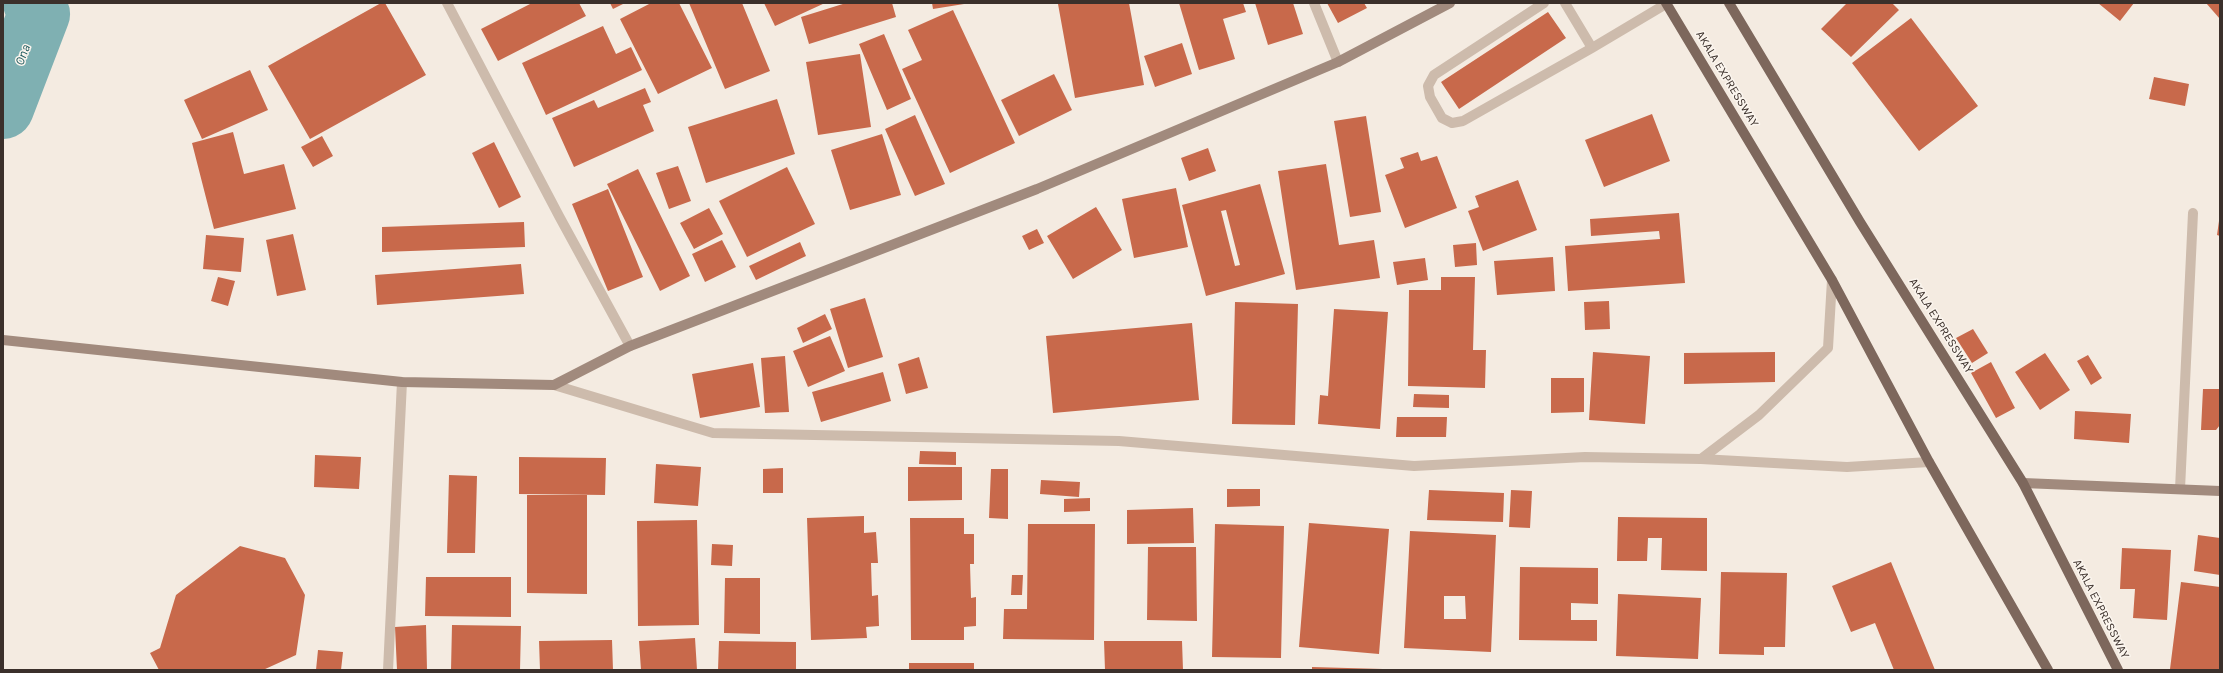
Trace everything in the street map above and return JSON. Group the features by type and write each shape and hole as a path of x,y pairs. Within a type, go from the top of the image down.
{"main road":[{"name":"AKALA EXPRESSWAY","path":"1666,3 1832,280 1929,462 2048,670"},
{"name":"AKALA EXPRESSWAY","path":"1729,3 1860,222 2023,483 2118,670"}],"street":[{"path":"447,3 559,216 630,346"},
{"path":"1314,3 1338,62"},
{"path":"554,385 630,346 1037,189 1338,62 1450,3"},
{"path":"1544,3 1434,75 1428,86 1430,97 1442,118 1452,123 1463,121 1592,48 1666,3"},
{"path":"1565,3 1592,48"},
{"path":"2180,489 2193,213"},
{"path":"1701,459 1759,415 1828,348 1832,280"},
{"path":"3,340 36,342 402,382 554,385 713,433 1119,441 1414,466 1585,457 1701,459 1847,467 1929,462"},
{"path":"388,670 402,382"},
{"path":"2023,483 2220,491"}],"building":[{"path":"381,3 385,3 426,75 310,139 268,66"},
{"path":"532,3 579,3 586,16 498,61 481,29"},
{"path":"610,3 625,3 613,9"},
{"path":"651,3 679,3 712,68 658,94 620,19"},
{"path":"689,3 742,3 770,71 725,89"},
{"path":"764,3 825,3 775,26"},
{"path":"846,3 892,3 896,17 809,44 801,17"},
{"path":"932,3 964,3 964,4 933,9"},
{"path":"1129,3 1144,85 1075,98 1058,4"},
{"path":"1179,3 1243,3 1246,12 1223,19 1235,59 1199,70"},
{"path":"1255,3 1293,3 1303,34 1268,45"},
{"path":"1327,3 1364,3 1367,8 1338,23"},
{"path":"1847,3 1892,3 1899,10 1851,57 1821,29"},
{"path":"2098,3 2134,3 2120,21"},
{"path":"2206,3 2220,3 2220,19"},
{"path":"953,10 1015,143 950,173 902,69 922,60 908,30"},
{"path":"1548,12 1566,38 1459,109 1441,82"},
{"path":"1911,18 1978,106 1919,151 1852,63"},
{"path":"603,26 616,54 631,47 642,70 546,115 522,63"},
{"path":"884,34 911,99 887,110 859,44"},
{"path":"1182,43 1192,74 1155,87 1144,56"},
{"path":"860,54 871,127 818,135 806,62"},
{"path":"250,70 268,110 202,139 184,100"},
{"path":"1054,74 1072,110 1019,136 1001,100"},
{"path":"2154,77 2189,84 2185,106 2149,99"},
{"path":"645,88 651,102 643,105 654,131 574,167 552,118 594,100 598,108"},
{"path":"777,99 795,154 706,183 688,127"},
{"path":"1652,114 1670,161 1604,187 1585,140"},
{"path":"915,115 945,184 915,196 885,129"},
{"path":"1366,116 1381,212 1350,217 1334,121"},
{"path":"233,132 244,174 284,164 296,209 214,229 192,143"},
{"path":"882,134 901,195 850,210 831,150"},
{"path":"322,136 333,156 313,167 301,147"},
{"path":"494,142 521,197 499,208 472,153"},
{"path":"1208,148 1216,171 1189,181 1181,158"},
{"path":"1418,152 1421,161 1437,156 1457,208 1405,228 1385,175 1404,168 1400,158"},
{"path":"1326,164 1339,245 1374,240 1380,278 1296,290 1278,171"},
{"path":"678,166 691,201 669,209 656,173"},
{"path":"787,167 815,224 747,257 719,201"},
{"path":"638,169 690,276 660,291 607,184"},
{"path":"1518,180 1537,230 1483,251 1468,211 1479,207 1475,196"},
{"path":"1260,184 1285,274 1206,296 1182,205","holes":["1226,210 1240,265 1235,266 1221,211"]},
{"path":"1176,188 1188,247 1134,258 1122,199"},
{"path":"608,189 643,277 608,291 572,204"},
{"path":"1096,207 1122,250 1073,279 1047,236"},
{"path":"709,208 723,234 694,249 680,223"},
{"path":"1679,213 1685,283 1568,291 1565,246 1660,239 1659,231 1591,236 1590,219"},
{"path":"2220,221 2220,236 2217,235"},
{"path":"524,222 525,247 382,252 382,227"},
{"path":"1037,229 1044,243 1029,250 1022,236"},
{"path":"293,234 306,290 277,296 266,240"},
{"path":"206,235 244,238 241,272 203,269"},
{"path":"722,240 736,267 705,282 692,254"},
{"path":"800,242 806,256 756,280 749,266"},
{"path":"1476,243 1477,265 1455,267 1453,245"},
{"path":"1553,257 1555,291 1497,295 1494,261"},
{"path":"1425,258 1428,280 1397,285 1393,262"},
{"path":"521,264 524,294 377,305 375,275"},
{"path":"218,277 235,281 228,306 211,301"},
{"path":"1441,277 1475,277 1473,350 1486,350 1485,388 1408,386 1409,290 1441,290"},
{"path":"865,298 883,357 848,368 830,309"},
{"path":"1609,301 1610,329 1585,330 1584,302"},
{"path":"1235,302 1298,304 1295,425 1232,424"},
{"path":"1334,309 1388,312 1380,429 1318,424 1320,395 1328,396"},
{"path":"825,314 832,329 803,343 797,328"},
{"path":"1192,323 1199,400 1053,413 1046,336"},
{"path":"1973,329 1988,353 1972,363 1956,338"},
{"path":"830,336 845,371 808,387 793,351"},
{"path":"1593,352 1650,356 1645,424 1589,420"},
{"path":"1775,352 1775,382 1684,384 1684,353"},
{"path":"2045,353 2070,390 2040,410 2015,372"},
{"path":"2088,355 2102,378 2091,385 2077,361"},
{"path":"785,356 789,412 765,413 761,358"},
{"path":"919,357 928,388 906,394 898,364"},
{"path":"1991,362 2015,408 1996,418 1971,373"},
{"path":"753,363 760,407 700,418 692,374"},
{"path":"883,372 891,401 821,422 812,392"},
{"path":"1551,378 1584,378 1584,412 1551,413"},
{"path":"2203,389 2220,389 2220,425 2216,430 2201,430"},
{"path":"1414,394 1449,395 1449,408 1413,407"},
{"path":"2075,411 2131,414 2129,443 2074,439"},
{"path":"1397,417 1447,417 1446,437 1396,437"},
{"path":"920,451 956,452 956,465 919,464"},
{"path":"315,455 361,457 359,489 314,487"},
{"path":"519,457 606,458 605,495 519,494"},
{"path":"656,464 701,467 698,506 654,503"},
{"path":"908,467 962,467 962,500 908,501"},
{"path":"783,468 783,493 763,493 763,469"},
{"path":"991,469 1008,469 1008,519 989,518"},
{"path":"449,475 477,476 475,553 447,553"},
{"path":"1041,480 1080,482 1079,497 1040,494"},
{"path":"1227,489 1260,489 1260,506 1227,507"},
{"path":"1429,490 1504,493 1503,522 1427,520"},
{"path":"1511,490 1532,491 1530,528 1509,527"},
{"path":"527,495 587,495 587,594 527,593"},
{"path":"1090,498 1090,511 1064,512 1064,499"},
{"path":"1193,508 1194,543 1127,544 1127,510"},
{"path":"864,516 864,533 876,532 878,563 871,563 872,596 878,595 879,626 866,627 867,638 811,640 807,518"},
{"path":"1618,517 1707,518 1707,571 1661,570 1662,538 1648,538 1647,561 1617,561"},
{"path":"910,518 964,518 964,534 974,534 974,564 970,564 971,598 976,597 976,626 964,627 964,640 911,640"},
{"path":"697,520 699,625 638,626 637,521"},
{"path":"1309,523 1389,529 1379,654 1299,647"},
{"path":"1028,524 1095,524 1094,640 1003,639 1004,609 1027,609"},
{"path":"1215,524 1284,526 1281,658 1212,657"},
{"path":"1410,531 1496,535 1491,652 1404,648","holes":["1444,596 1465,596 1466,619 1444,619"]},
{"path":"2198,535 2220,538 2220,575 2194,571"},
{"path":"712,544 733,545 732,566 711,565"},
{"path":"240,546 285,558 305,595 296,655 263,670 159,670 150,653 160,648 176,595"},
{"path":"1148,547 1196,547 1197,621 1147,620"},
{"path":"2122,548 2171,550 2167,620 2133,618 2135,589 2120,589"},
{"path":"1891,562 1935,670 1894,670 1875,623 1851,632 1832,586"},
{"path":"1520,567 1598,568 1598,604 1571,603 1571,620 1597,620 1597,641 1519,640"},
{"path":"1721,572 1787,573 1785,647 1764,647 1764,655 1719,654"},
{"path":"1012,575 1023,575 1022,595 1011,595"},
{"path":"426,577 511,577 511,617 425,616"},
{"path":"725,578 760,578 760,634 724,633"},
{"path":"2181,582 2220,587 2219,670 2170,669"},
{"path":"1618,594 1701,598 1698,659 1616,656"},
{"path":"426,625 427,670 397,670 395,627"},
{"path":"452,625 521,626 520,670 451,670"},
{"path":"695,638 697,670 641,670 639,641"},
{"path":"612,640 613,670 540,670 539,641"},
{"path":"719,641 796,642 796,670 718,670"},
{"path":"1104,641 1182,641 1183,670 1105,670"},
{"path":"318,650 343,652 341,670 316,670"},
{"path":"909,663 974,663 974,670 909,670"},
{"path":"1312,667 1383,669 1383,670 1312,670"}],"waterway":[{"name":"Ona","path":"3,108 39,14 34,3"}]}
